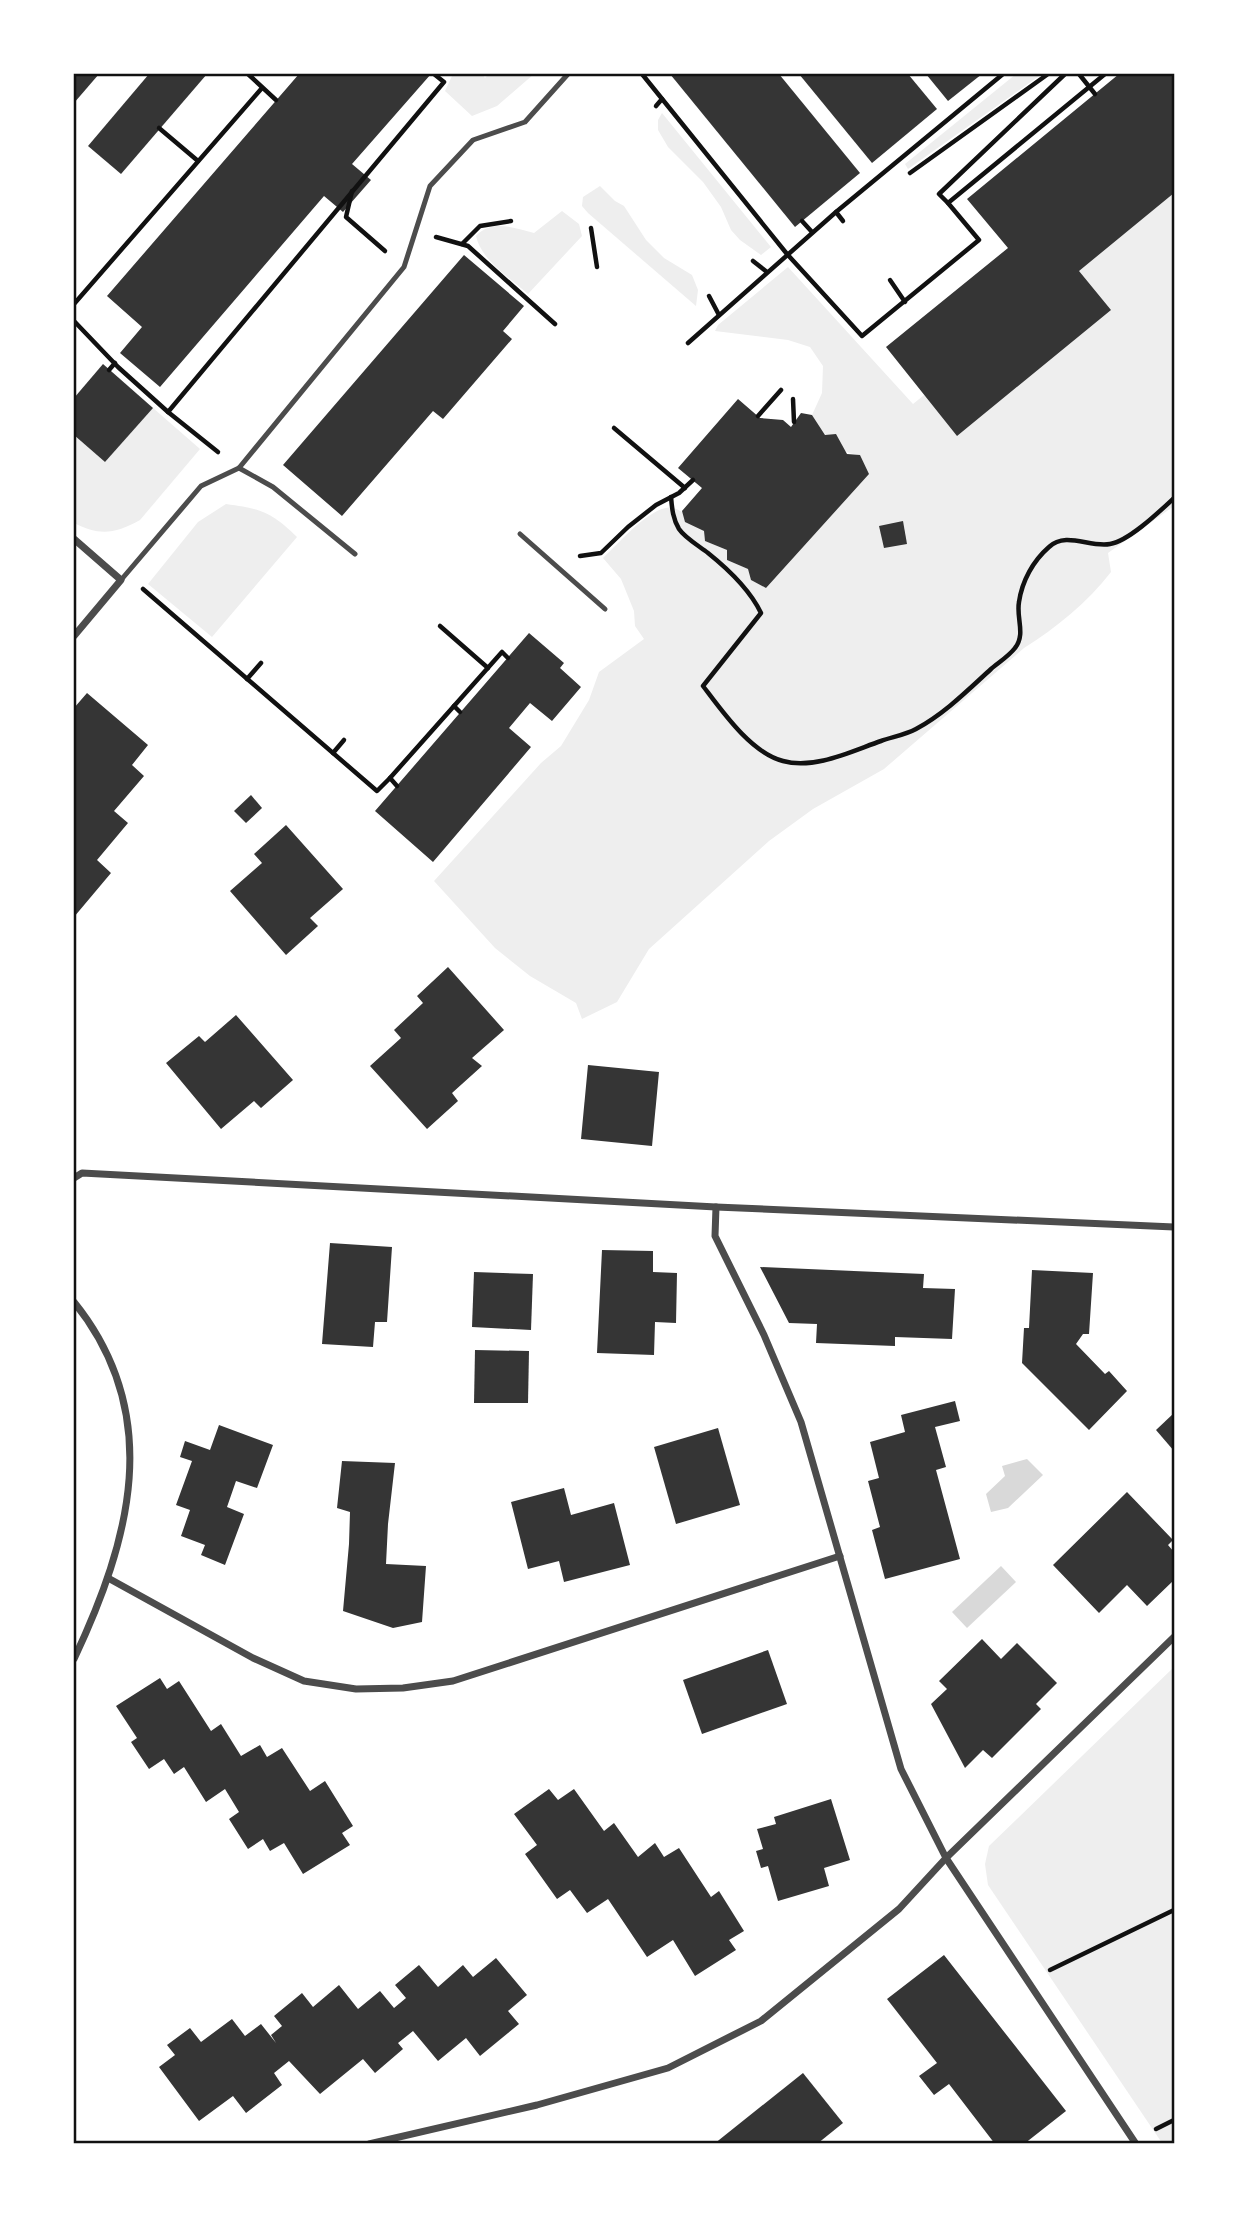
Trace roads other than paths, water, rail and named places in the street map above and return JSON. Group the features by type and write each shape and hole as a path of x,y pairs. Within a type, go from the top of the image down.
{"street":[{"path":"74,539 124,577 74,636"},
{"path":"74,1178 82,1173 716,1207 1174,1227"},
{"path":"716,1207 715,1236 764,1335 801,1422 901,1769 946,1858 1136,2144"},
{"path":"74,1302 104,1350 117,1381 125,1409 130,1444 130,1479 125,1516 108,1578 74,1659"},
{"path":"108,1578 253,1658 304,1681 356,1689 403,1688 453,1681 840,1556"},
{"path":"369,2144 537,2105 668,2068 761,2021 899,1909 946,1858 1174,1637"}],"lane":[{"path":"124,577 201,486 239,468 404,267 430,186 473,140 525,121 568,74"},
{"path":"239,468 273,486 355,554"},
{"path":"520,534 605,609"}]}
